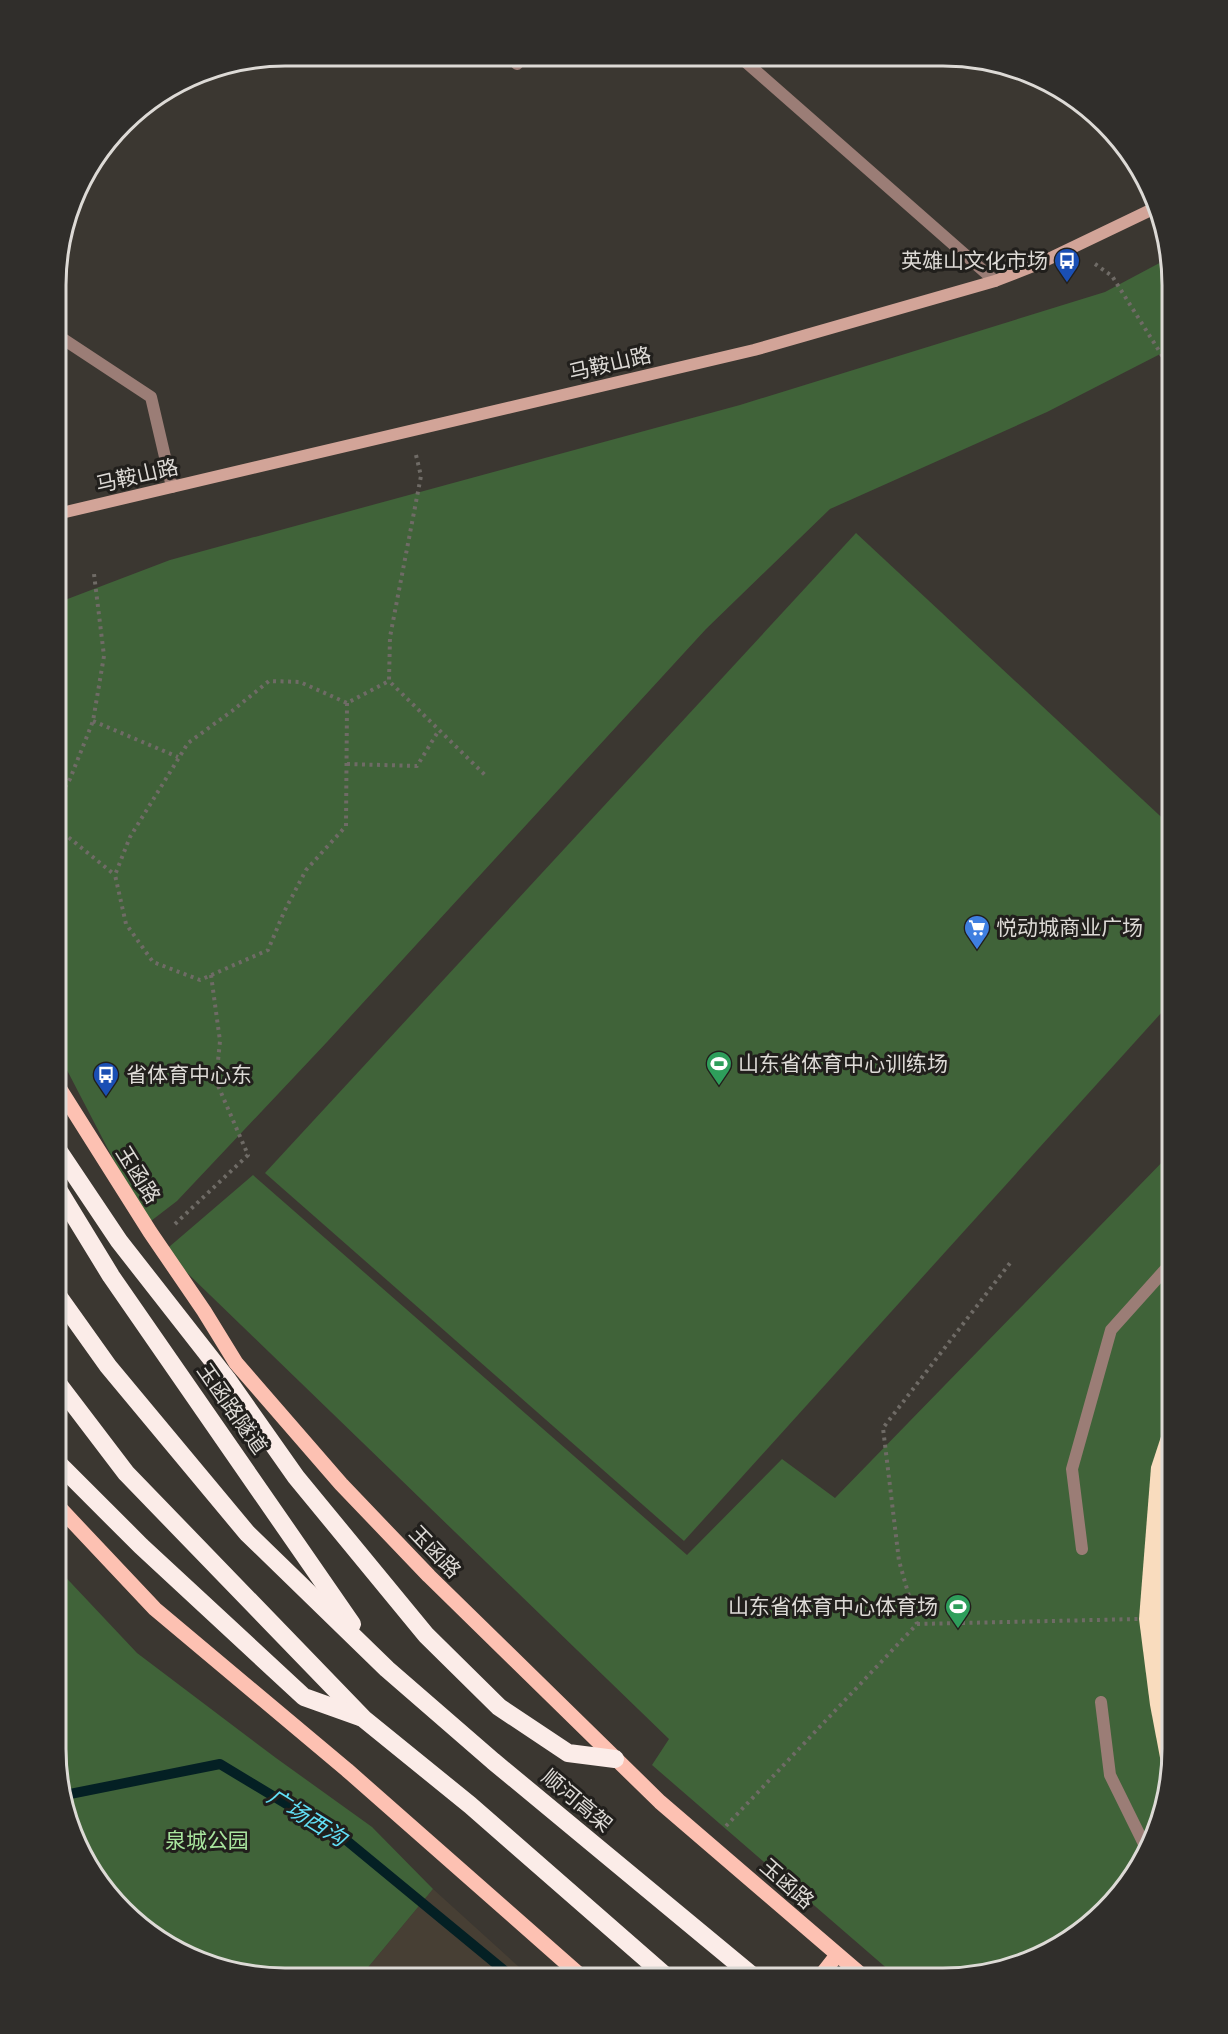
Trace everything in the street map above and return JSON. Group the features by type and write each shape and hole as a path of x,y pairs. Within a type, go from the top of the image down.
{"highway":[{"path":"66,1162 119,1241 227,1379 296,1477 426,1635 499,1707 568,1753 615,1759"},
{"name":"玉函路隧道","path":"66,1202 111,1276 374,1655"},
{"path":"66,1307 108,1366 248,1533 374,1655"},
{"path":"66,1394 126,1473 364,1719 470,1805 657,1968"},
{"path":"66,1471 141,1546 304,1697 364,1719"},
{"name":"顺河高架","path":"374,1655 494,1761 743,1968"}],"main road":[{"name":"马鞍山路","path":"66,512 754,350 995,281 1036,266 1149,211"},
{"name":"玉函路","path":"66,1099 236,1363 341,1484 429,1576 660,1802 853,1968"},
{"path":"66,1515 155,1609 347,1770 572,1968"},
{"path":"827,1968 837,1955"}],"street":[{"path":"750,66 995,281"},
{"path":"66,341 151,397 172,487"},
{"path":"1082,1549 1072,1469 1111,1330 1162,1273"},
{"path":"1101,1702 1110,1775 1142,1840"}],"path":[{"path":"1073,248 1112,276 1162,355"},
{"path":"411,431 421,476 390,637 389,681 486,776"},
{"path":"66,785 93,721 104,656 94,574"},
{"path":"269,681 300,682 347,703 346,826 306,870 284,912 268,950 200,980 153,962 126,924 115,875 130,837 188,743 269,681"},
{"path":"347,703 389,681"},
{"path":"93,721 178,757"},
{"path":"347,764 417,766 440,730"},
{"path":"66,835 115,875"},
{"path":"155,1240 248,1155 216,1081 220,1041 211,975"},
{"path":"917,1624 898,1561 882,1428 1010,1263"},
{"path":"711,1846 718,1835 917,1624 1139,1619"}],"shaded area":[{"path":"433,1889 520,1968 367,1968"}],"green space":[{"path":"1161,262 1162,353 1047,412 830,509 706,629 327,1042 177,1201 147,1224 66,1068 66,600 170,560 740,405 1105,292"},
{"name":"山东省体育中心训练场","path":"856,533 1162,818 1162,1012 684,1541 265,1173"},
{"name":"山东省体育中心体育场","path":"1162,1162 1162,1763 1158,1792 1155,1806 1139,1846 1125,1871 1108,1893 1087,1914 1065,1931 1027,1951 1000,1961 957,1968 886,1968 652,1765 669,1739 180,1266 169,1247 253,1175 687,1555 782,1459 835,1498"},
{"name":"泉城公园","path":"66,1578 137,1653 372,1827 433,1889 367,1968 271,1968 228,1961 176,1939 141,1914 120,1893 103,1871 83,1833 73,1806 66,1763"}],"building":[{"path":"1162,1433 1162,1766 1150,1705 1139,1619 1151,1467"}],"waterway":[{"name":"广场西沟","path":"70,1794 220,1764 346,1840 501,1968"}],"place":[{"name":"英雄山文化市场","path":"1067,284"},
{"name":"悦动城商业广场","path":"977,951"},
{"name":"山东省体育中心训练场","path":"719,1087"},
{"name":"省体育中心东","path":"106,1098"},
{"name":"山东省体育中心体育场","path":"958,1630"}]}
